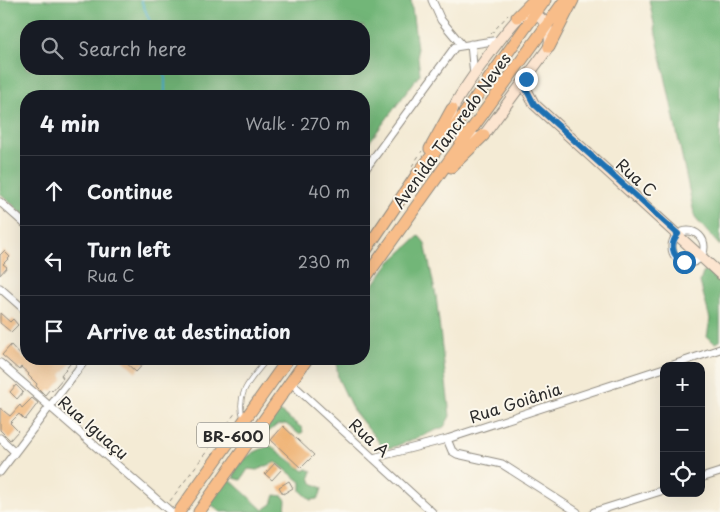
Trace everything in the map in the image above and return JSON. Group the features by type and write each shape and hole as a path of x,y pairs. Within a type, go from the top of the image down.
{"main road":[{"path":"525,10 534,0"},
{"name":"Avenida Tancredo Neves","path":"370,244 418,173 454,128 525,10 545,0"},
{"name":"Avenida Tancredo Neves","path":"370,271 565,0"},
{"path":"549,47 573,0"},
{"path":"418,173 452,109"},
{"path":"431,185 484,135"},
{"name":"BR-600","path":"178,512 284,365"},
{"name":"BR-600","path":"199,512 303,365"}],"street":[{"path":"432,0 441,20 461,44"},
{"path":"525,10 547,25 550,33 549,47 484,135 479,138 461,136 454,128 452,109 499,40 525,10"},
{"path":"370,163 449,53 461,44 499,40"},
{"path":"471,44 474,77"},
{"name":"Rua C","path":"526,79 525,87 534,104 720,274"},
{"path":"508,104 521,101 534,104"},
{"path":"0,202 20,220"},
{"path":"678,234 672,245 673,252 678,258 688,262 700,256"},
{"path":"0,288 20,306"},
{"path":"682,362 720,349"},
{"name":"Rua Iguaçu","path":"0,363 168,510"},
{"path":"0,472 80,365"},
{"name":"Rua Goiânia","path":"373,458 447,439 660,369"},
{"name":"Rua A","path":"290,382 432,512"},
{"path":"0,438 15,452"},
{"path":"447,439 452,451 457,454 502,464 576,512"},
{"path":"705,477 720,472"},
{"path":"594,512 660,491"}],"lane":[{"path":"244,420 240,408 242,393 263,365"}],"path":[{"path":"168,510 240,408"}],"green space":[{"path":"0,0 411,0 420,74 370,141 370,90 20,90 20,211 0,193"},
{"path":"649,0 720,0 720,246 695,218"},
{"path":"419,236 425,243 436,296 450,416 444,427 391,448 382,446 353,410 338,378 337,365 370,365 370,290 389,263"},
{"path":"709,270 720,283 720,341 715,343 707,337 710,319 700,282 703,273"},
{"path":"279,411 302,428 303,432 299,434 286,424 277,425 267,433 264,431 275,412"},
{"path":"271,446 304,471 307,469 312,471 310,477 312,483 322,488 317,499 311,500 301,491 301,482 276,462 257,470 248,469 241,480 234,478 235,472 242,461 253,453"},
{"path":"227,477 263,510 272,504 275,495 283,496 286,500 285,512 221,512 208,502"}],"building":[{"path":"4,251 10,257 3,264 7,267 0,275 0,255"},
{"path":"0,313 10,322 13,319 18,325 11,332 0,323"},
{"path":"11,345 20,355 20,365 69,365 61,375 63,378 52,391 50,389 45,395 36,386 37,384 29,374 21,367 19,370 2,355"},
{"path":"128,365 142,365 136,372"},
{"path":"16,385 23,392 17,399 10,392"},
{"path":"32,398 38,403 25,420 19,414 10,423 18,431 10,440 0,430 0,408 10,416 20,405 22,408"},
{"path":"283,426 314,455 301,468 271,440"},
{"path":"275,463 282,469 272,480 265,474"},
{"path":"289,481 293,488 283,494 279,487"}],"waterway":[{"path":"141,0 149,20"},
{"path":"165,75 165,90"}],"route":[{"path":"526,79 525,87 534,104 678,234 673,241 672,248 675,256 684,262"}]}
